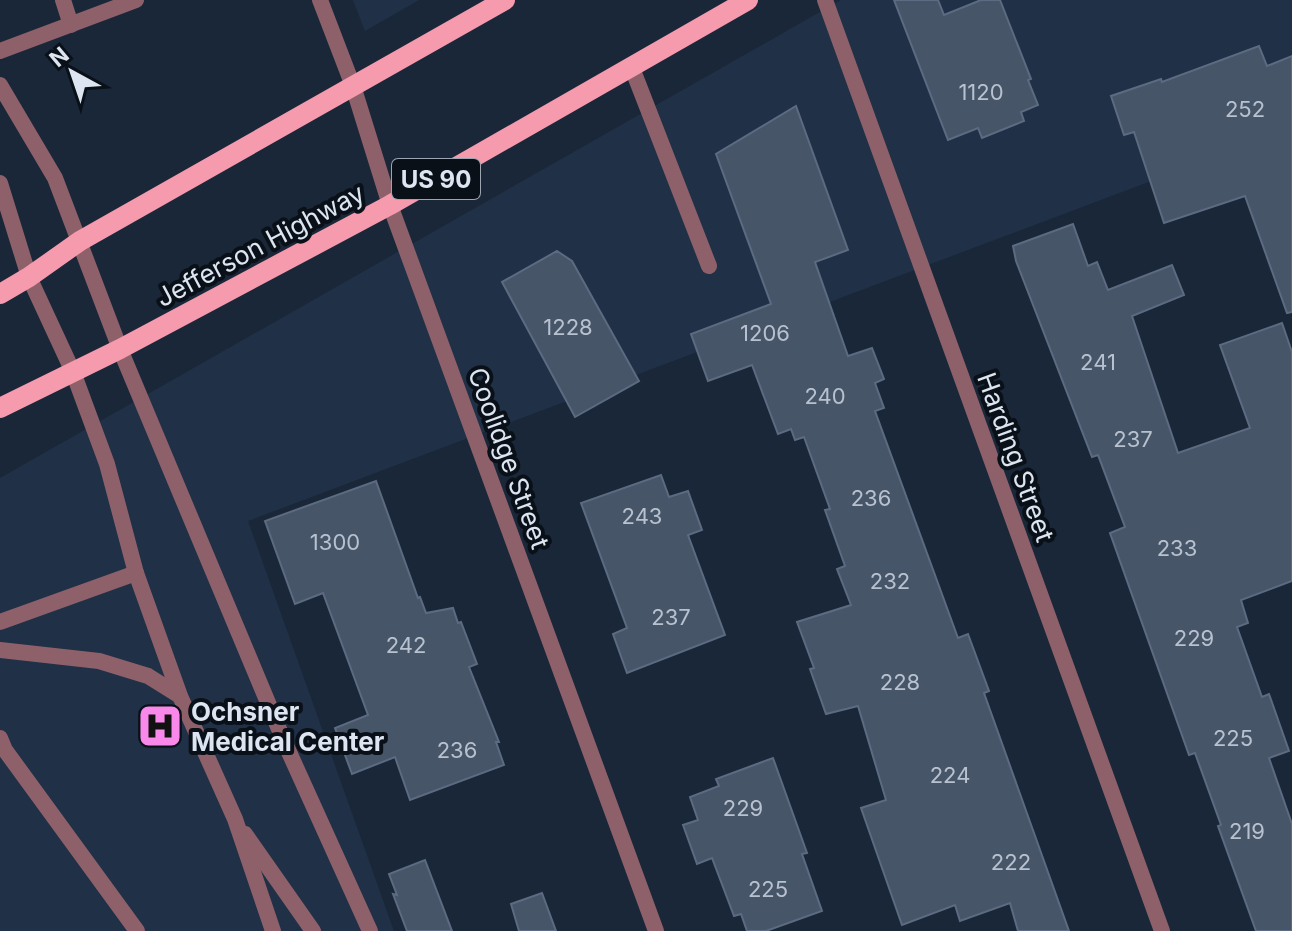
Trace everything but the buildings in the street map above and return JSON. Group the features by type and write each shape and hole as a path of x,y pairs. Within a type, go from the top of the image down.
{"main road":[{"path":"0,294 80,241 505,0"},
{"name":"Jefferson Highway","path":"0,408 120,349 390,205 748,0"}],"street":[{"path":"63,0 71,25"},
{"path":"0,51 136,0"},
{"name":"Coolidge Street","path":"320,0 353,86 390,205 656,931"},
{"name":"Harding Street","path":"825,0 1162,931"},
{"path":"632,68 709,266"},
{"path":"0,85 55,178 120,349 284,741 370,931"},
{"path":"0,183 29,277 73,372 107,464 136,573 180,696 235,819 273,931"},
{"path":"0,622 136,573"},
{"path":"0,650 99,661 148,676 180,696"},
{"path":"0,738 5,750 137,931"},
{"path":"235,819 313,931"}],"shaded area":[{"path":"353,0 419,0 365,31"},
{"path":"841,0 1292,0 1292,128 248,521 394,931 0,931 0,478"}],"place":[{"name":"Ochsner Medical Center","path":"160,726"}]}
